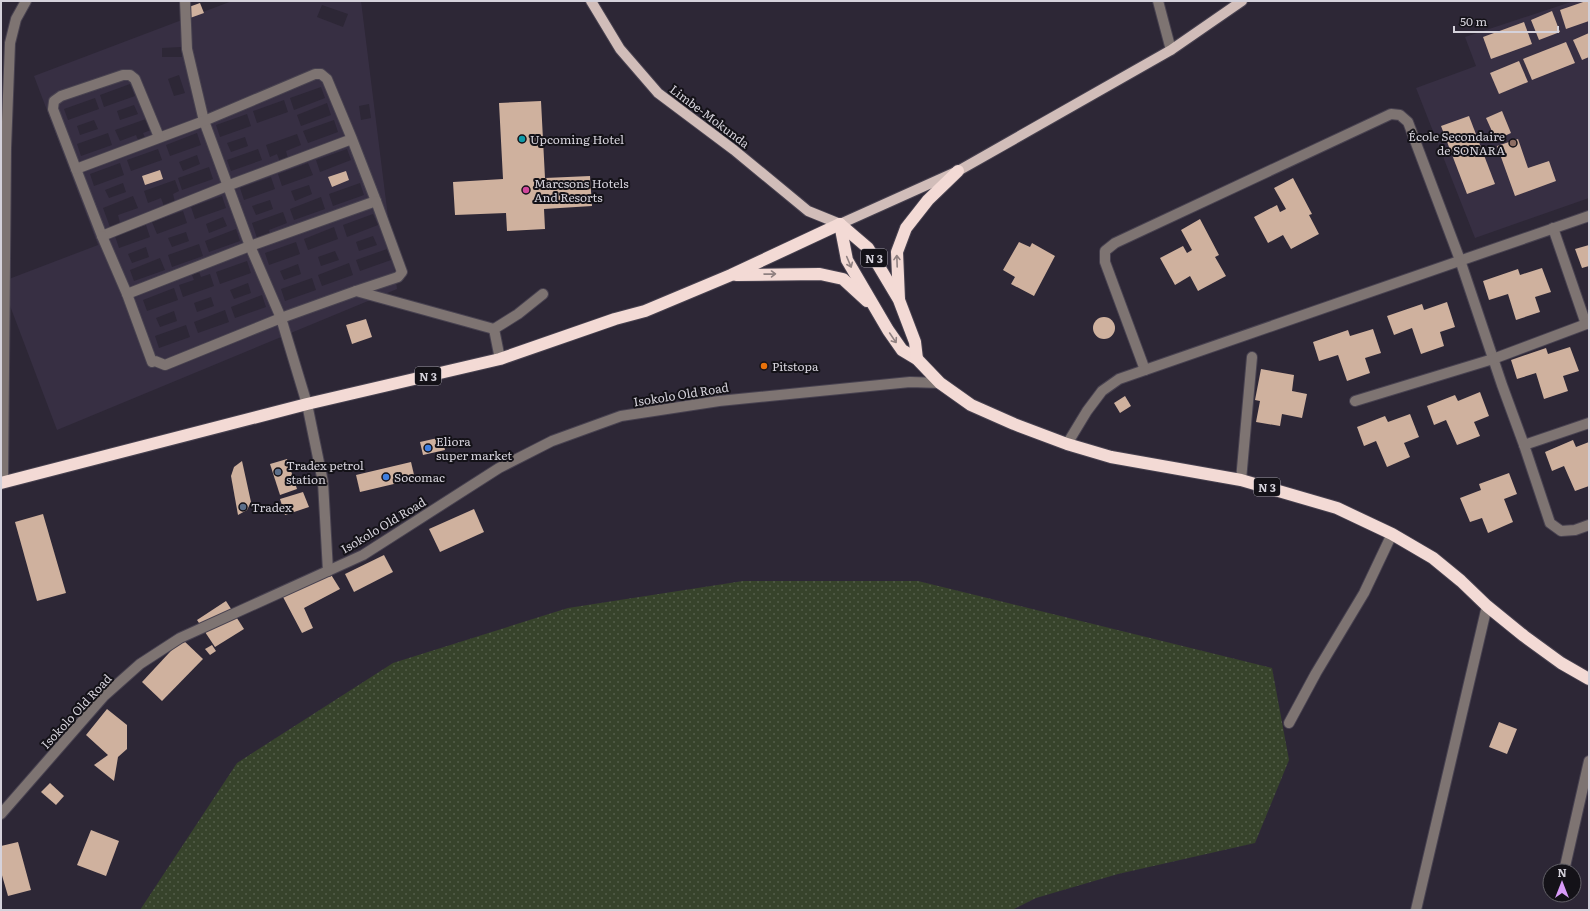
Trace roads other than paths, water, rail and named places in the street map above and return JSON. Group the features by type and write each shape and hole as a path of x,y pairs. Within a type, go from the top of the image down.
{"highway":[{"path":"899,300 897,252 906,228 928,200 958,170"},
{"name":"N 3","path":"2,482 307,404 500,359 615,319 645,311 731,275 840,224"},
{"name":"N 3","path":"840,224 868,248 899,300 914,342 917,359"},
{"name":"N 3","path":"840,224 847,260 902,350 917,359 940,383 971,405 1014,424 1067,444 1110,457 1241,480 1336,508 1392,534 1433,558 1461,581 1487,606 1561,663 1589,679"},
{"path":"731,275 820,274 842,280 877,310"}],"main road":[{"name":"Limbe-Mokunda","path":"591,1 620,49 658,93 734,150 808,211 840,224"},
{"path":"840,224 958,170 1171,50 1242,1"}],"street":[{"path":"2,482 6,148 10,43 16,20 26,1"},
{"path":"185,1 187,49 204,121 250,246 281,318 307,404 323,482 328,571"},
{"path":"1158,1 1171,50"},
{"path":"76,169 204,121 316,74 321,74 327,79 352,139 402,272 398,277 281,318 165,365 155,361 152,362 127,294 102,236 76,169 53,109 54,101 61,96 123,75 130,75 135,79 159,137"},
{"path":"1145,370 1104,262 1105,251 1115,243 1391,114 1400,115 1408,122 1460,260 1550,523 1561,530 1575,530 1589,525"},
{"path":"102,236 227,186 352,139"},
{"path":"127,294 250,246 376,201"},
{"path":"1067,444 1102,391 1119,380 1589,216"},
{"path":"1355,401 1493,359 1588,324 1553,228"},
{"path":"356,291 494,329 518,314 543,294"},
{"path":"494,329 500,359"},
{"path":"1241,480 1252,357"},
{"name":"Isokolo Old Road","path":"1,814 104,696 140,664 180,638 363,555 499,468 552,441 621,416 734,399 910,382 940,383"},
{"path":"1524,445 1589,423"},
{"path":"1289,723 1316,673 1364,593 1392,534"},
{"path":"1416,910 1487,606"},
{"path":"1566,863 1589,761"}],"place":[{"name":"Upcoming Hotel","path":"522,139"},
{"name":"École Secondaire de SONARA","path":"1513,143"},
{"name":"Marcsons Hotels And Resorts","path":"526,190"},
{"name":"Pitstopa","path":"764,366"},
{"name":"Eliora super market","path":"428,448"},
{"name":"Tradex petrol station","path":"278,472"},
{"name":"Socomac","path":"386,477"},
{"name":"Tradex","path":"243,507"}]}
